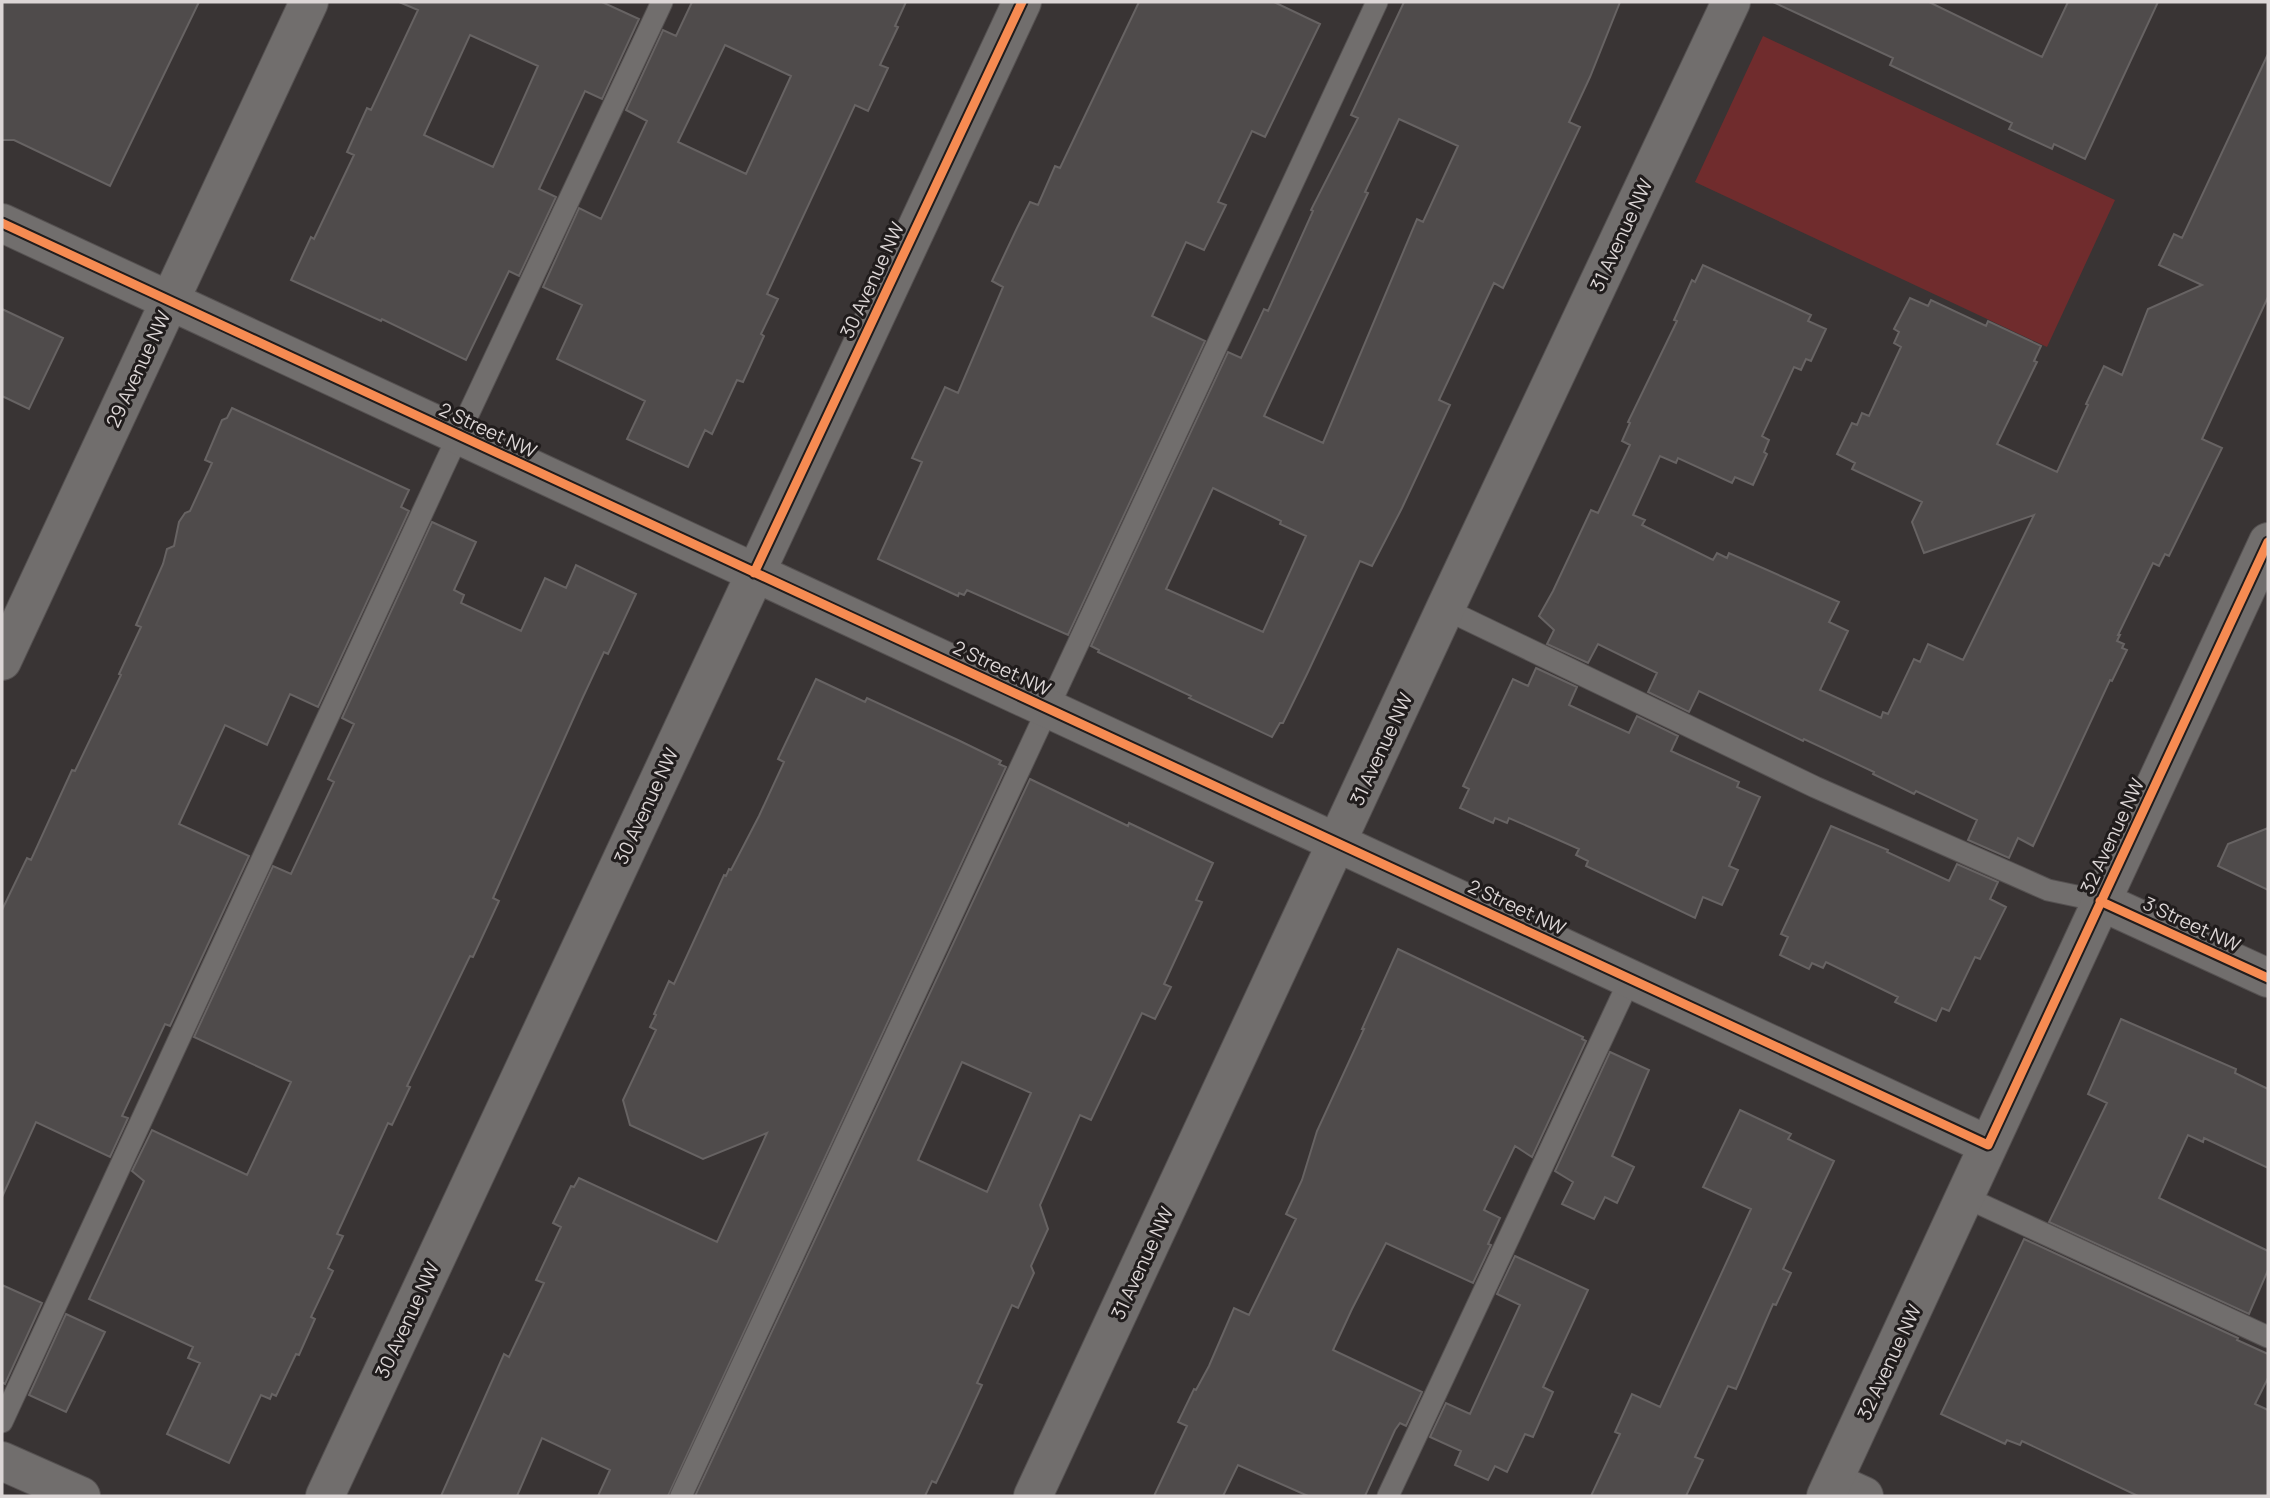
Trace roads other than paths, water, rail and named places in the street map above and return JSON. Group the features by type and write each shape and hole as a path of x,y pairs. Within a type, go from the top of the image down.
{"street":[{"name":"29 Avenue NW","path":"2,660 310,2"},
{"name":"30 Avenue NW","path":"325,1496 1022,2"},
{"name":"31 Avenue NW","path":"1033,1496 1445,609 1731,2"},
{"name":"2 Street NW","path":"2,223 1988,1145"},
{"name":"32 Avenue NW","path":"1841,1491 1988,1145 2268,542"},
{"name":"3 Street NW","path":"2100,901 2268,978"},
{"path":"2,1461 80,1496"}],"lane":[{"path":"2,1422 458,435 662,2"},
{"path":"681,1496 1377,2"},
{"path":"1445,609 1827,792 2048,890 2100,901"},
{"path":"1388,1496 1630,979"},
{"path":"1965,1197 2268,1337"}]}
